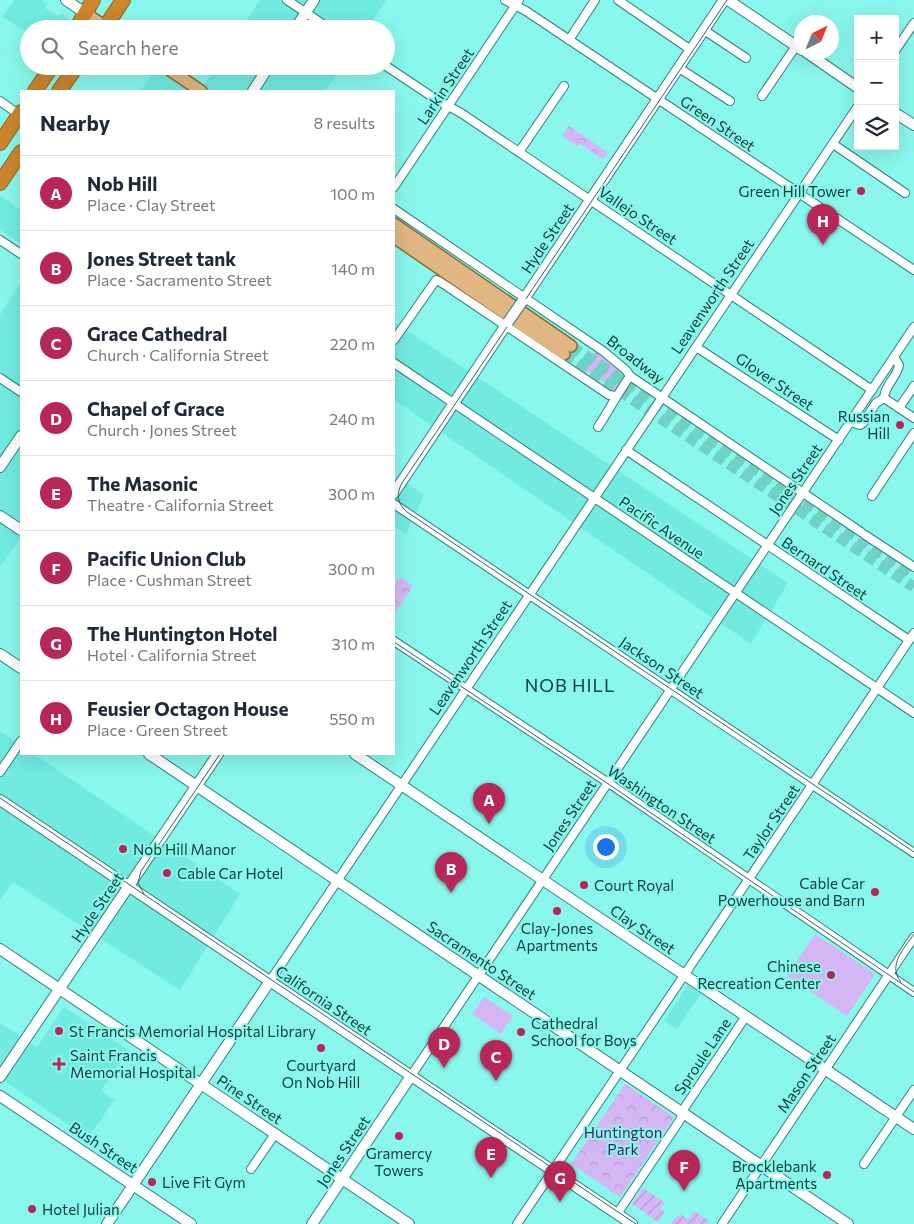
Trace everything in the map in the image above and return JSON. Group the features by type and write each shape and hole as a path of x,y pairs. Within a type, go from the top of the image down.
{"highway":[{"path":"81,20 93,0"},
{"path":"111,20 123,0"},
{"path":"36,90 46,75"},
{"path":"60,90 71,75"},
{"path":"0,143 20,115"},
{"path":"0,184 20,154"}],"main road":[{"path":"85,13 95,20"},
{"path":"178,75 200,90"},
{"path":"395,225 568,350 395,238"}],"street":[{"path":"66,0 85,13"},
{"path":"287,0 317,20"},
{"path":"300,20 314,0"},
{"name":"Green Street","path":"505,0 517,3 569,40 914,270"},
{"path":"569,40 595,0"},
{"path":"618,0 691,50"},
{"path":"726,0 794,45"},
{"name":"Hyde Street","path":"395,492 726,0"},
{"name":"Larkin Street","path":"395,186 517,3"},
{"path":"899,45 914,23"},
{"path":"704,30 746,58"},
{"path":"762,96 794,54"},
{"path":"818,60 854,85"},
{"path":"679,68 730,102"},
{"name":"Vallejo Street","path":"395,72 519,152 872,390"},
{"path":"253,90 263,75"},
{"path":"519,152 564,86"},
{"path":"0,102 20,113"},
{"name":"Leavenworth Street","path":"107,1224 854,112"},
{"path":"899,116 914,125"},
{"path":"833,144 905,192"},
{"name":"Broadway","path":"395,210 523,300 602,351 626,370 630,376 914,567"},
{"path":"0,240 20,253"},
{"path":"395,339 436,280 444,283 507,324 609,395 615,396"},
{"name":"Jones Street","path":"312,1224 914,327"},
{"name":"Glover Street","path":"696,347 839,440"},
{"name":"Jones Street","path":"851,422 860,425 863,423 876,403 884,398 887,386 898,370 899,365 894,357"},
{"name":"Pacific Avenue","path":"395,364 914,713"},
{"path":"598,427 613,404 615,396 630,376"},
{"path":"0,378 20,391"},
{"path":"899,408 914,386"},
{"path":"884,398 914,418"},
{"path":"872,496 914,433"},
{"path":"0,467 20,437"},
{"name":"Bernard Street","path":"626,450 768,546 912,637"},
{"name":"Jackson Street","path":"395,505 914,853"},
{"path":"0,516 20,529"},
{"name":"Taylor Street","path":"516,1224 912,637"},
{"name":"Washington Street","path":"395,642 608,783 914,992"},
{"path":"0,654 20,667"},
{"path":"0,772 20,742"},
{"name":"Sacramento Street","path":"150,755 848,1224"},
{"name":"Hyde Street","path":"0,1077 217,755"},
{"name":"Clay Street","path":"357,755 914,1129"},
{"name":"California Street","path":"0,800 632,1224"},
{"name":"Mason Street","path":"722,1224 914,937"},
{"name":"Pine Street","path":"0,949 409,1224"},
{"name":"Sproule Lane","path":"617,1214 746,1016"},
{"path":"864,1164 914,1090"},
{"name":"Bush Street","path":"0,1096 191,1224"},
{"path":"251,1169 275,1134"}],"shaded area":[{"path":"14,0 42,0 47,3 45,8 59,17 62,14 69,19 20,20 20,28 3,17"},
{"path":"260,0 386,0 373,20 247,20"},
{"path":"151,75 178,75 200,90 142,90"},
{"path":"211,75 336,75 326,90 200,90"},
{"path":"0,196 20,209 20,243 0,230"},
{"path":"20,284 20,538 0,567 0,315"},
{"path":"395,323 788,583 751,644 395,401"},
{"path":"395,475 424,495 406,534 395,527"},
{"path":"0,731 20,744 20,755 35,755 240,894 180,990 13,882 0,900"},
{"path":"688,985 701,994 677,1029 664,1021"},
{"name":"Saint Francis Memorial Hospital","path":"64,1007 128,1050 101,1091 114,1100 88,1138 0,1078 0,1023 37,1047"}],"green space":[{"path":"569,126 608,153 603,160 581,144 577,146 562,136"},
{"path":"595,352 625,372 615,391 591,372 588,371 587,374 583,371"},
{"path":"400,577 412,585 412,588 395,613 395,584"},
{"name":"Chinese Recreation Center","path":"815,934 875,974 847,1016 787,976"},
{"path":"484,997 513,1016 501,1034 472,1014"},
{"name":"Huntington Park","path":"625,1084 674,1117 620,1197 571,1164"},
{"path":"643,1188 665,1203 660,1209 665,1212 658,1222 632,1204"},
{"path":"694,1211 709,1221 707,1224 670,1224 680,1214 688,1219"}],"tunnel":[{"path":"571,346 914,575"},
{"path":"564,354 914,587"}],"tram line":[{"path":"727,0 402,483 398,498 407,512 914,852"},
{"path":"395,643 604,781 914,992"},
{"path":"144,894 138,883 141,871 219,755"},
{"path":"0,798 636,1224"},
{"path":"901,982 897,976 896,963 914,934"}],"place":[{"name":"Green Hill Tower","path":"861,191"},
{"name":"Feusier Octagon House","path":"823,245"},
{"name":"Russian Hill","path":"900,425"},
{"name":"Nob Hill","path":"489,824"},
{"name":"Nob Hill Manor","path":"123,849"},
{"name":"Cable Car Hotel","path":"167,873"},
{"name":"Court Royal","path":"584,885"},
{"name":"Cable Car Powerhouse and Barn","path":"875,892"},
{"name":"Jones Street tank","path":"451,893"},
{"name":"Clay-Jones Apartments","path":"557,911"},
{"name":"Chinese Recreation Center","path":"831,975"},
{"name":"St Francis Memorial Hospital Library","path":"59,1031"},
{"name":"Cathedral School for Boys","path":"521,1032"},
{"name":"Courtyard On Nob Hill","path":"321,1048"},
{"name":"Saint Francis Memorial Hospital","path":"59,1064"},
{"name":"Chapel of Grace","path":"444,1068"},
{"name":"Grace Cathedral","path":"496,1081"},
{"name":"Gramercy Towers","path":"399,1136"},
{"name":"Brocklebank Apartments","path":"827,1175"},
{"name":"The Masonic","path":"491,1178"},
{"name":"Live Fit Gym","path":"152,1182"},
{"name":"Pacific Union Club","path":"684,1191"},
{"name":"The Huntington Hotel","path":"560,1202"},
{"name":"Hotel Julian","path":"32,1209"}],"district":[{"name":"NOB HILL","path":"570,685"}]}
